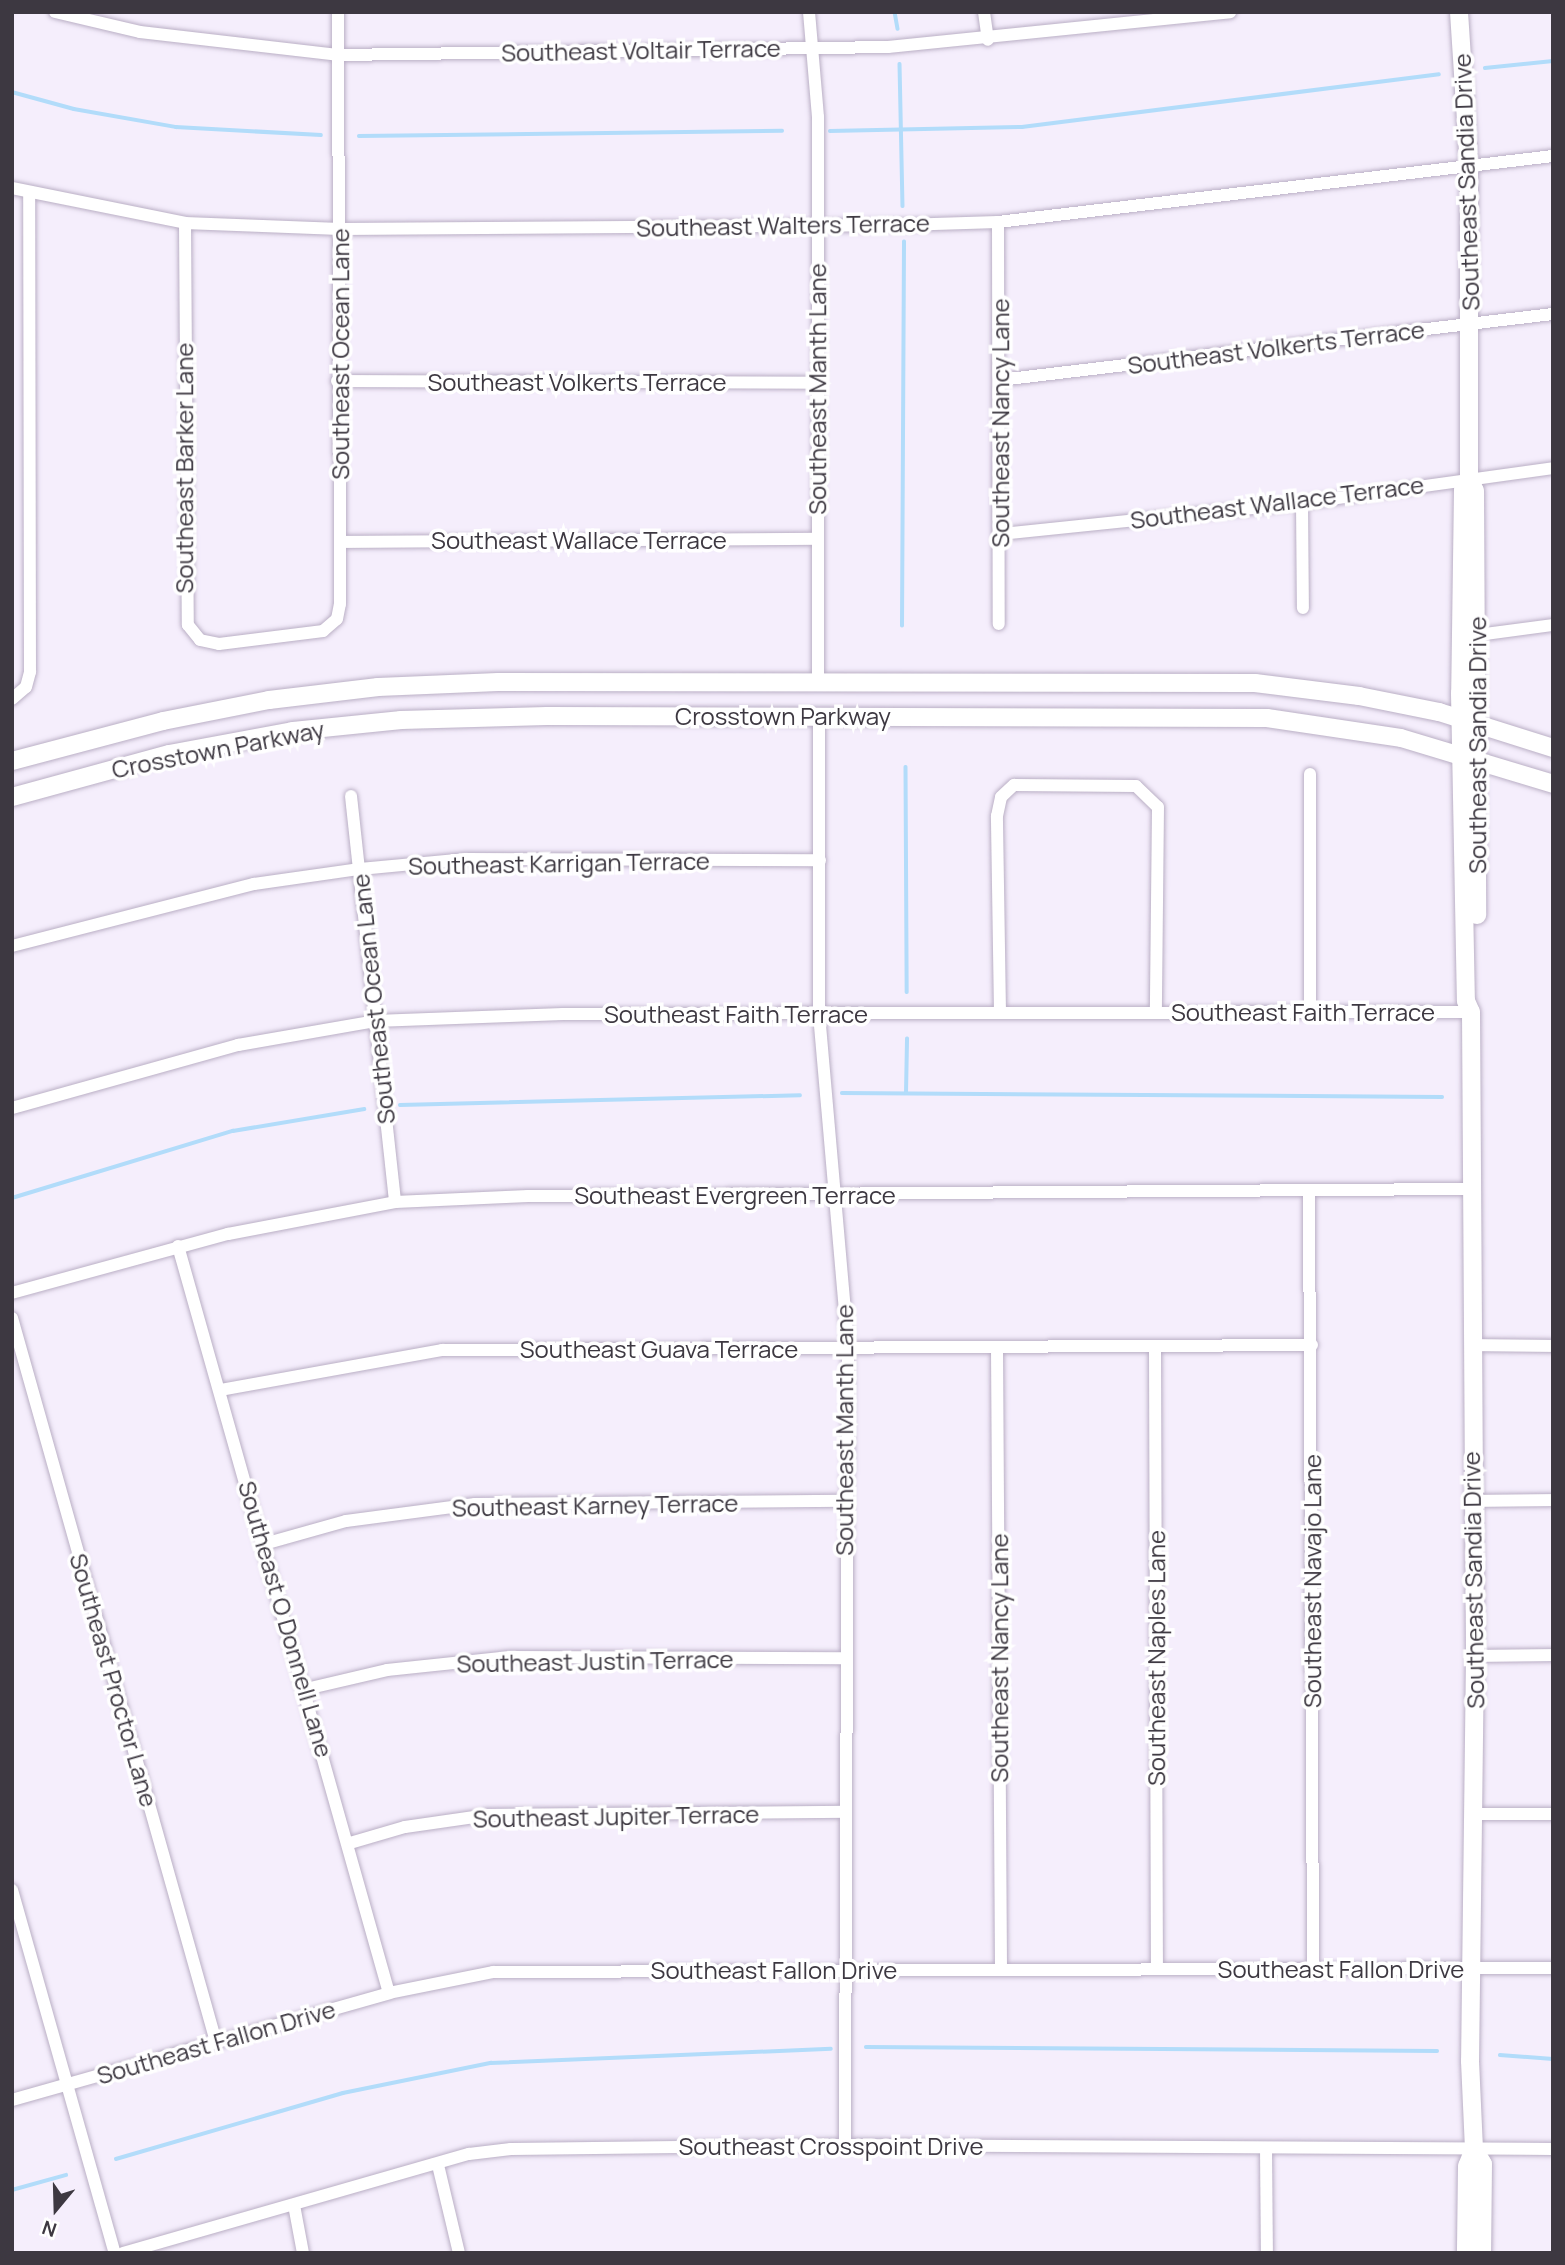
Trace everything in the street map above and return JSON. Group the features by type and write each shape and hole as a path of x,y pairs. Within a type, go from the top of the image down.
{"main road":[{"name":"Southeast Sandia Drive","path":"1459,12 1469,166 1469,478 1475,491 1478,635 1469,720"},
{"name":"Southeast Sandia Drive","path":"1466,2253 1467,2166 1474,2149 1470,2062 1475,1656 1469,1189 1471,1012 1476,1001 1463,490 1469,478"},
{"name":"Crosstown Parkway","path":"12,761 163,721 269,700 410,685 558,682 1255,683 1359,695 1469,720 1553,748"},
{"path":"547,716 559,704 558,682"},
{"name":"Crosstown Parkway","path":"12,797 169,754 272,735 374,722 547,716 1255,718 1361,730 1469,756 1553,784"},
{"name":"Southeast Sandia Drive","path":"1474,2149 1483,2164 1482,2253"}],"street":[{"name":"Southeast Voltair Terrace","path":"55,12 140,32 338,55 988,40 1230,12"},
{"name":"Southeast Ocean Lane","path":"267,639 323,631 337,619 340,542 337,381 340,229 338,12"},
{"name":"Southeast Manth Lane","path":"809,12 814,46 818,682"},
{"path":"984,12 988,40"},
{"name":"Southeast Walters Terrace","path":"12,188 185,223 340,229 816,226 998,222 1553,156"},
{"path":"12,699 26,687 30,672 29,193"},
{"name":"Southeast Nancy Lane","path":"998,222 1001,534 999,624"},
{"name":"Southeast Barker Lane","path":"185,223 185,617 192,633 210,643 267,639"},
{"name":"Southeast Volkerts Terrace","path":"1000,380 1553,314"},
{"name":"Southeast Volkerts Terrace","path":"337,381 818,383"},
{"name":"Southeast Wallace Terrace","path":"1001,534 1302,503 1553,468"},
{"path":"1302,503 1303,608"},
{"name":"Southeast Wallace Terrace","path":"340,542 817,539"},
{"path":"1478,635 1553,625"},
{"name":"Southeast Manth Lane","path":"819,716 819,1014 848,1348 844,1658 848,1971 845,2145"},
{"path":"1310,774 1311,1012"},
{"path":"1000,1013 997,816 1001,797 1014,785 1136,786 1149,795 1158,807 1156,1013"},
{"name":"Southeast Ocean Lane","path":"351,796 395,1202"},
{"name":"Southeast Karrigan Terrace","path":"12,946 254,884 360,869 465,859 820,860"},
{"name":"Southeast Faith Terrace","path":"12,1108 238,1045 375,1021 551,1014 1471,1012"},
{"name":"Southeast Evergreen Terrace","path":"12,1293 178,1246 395,1202 528,1196 1309,1193 1469,1189"},
{"name":"Southeast Navajo Lane","path":"1309,1193 1312,1346 1312,1969"},
{"name":"Southeast O Donnell Lane","path":"178,1246 350,1843 390,1993"},
{"name":"Southeast Proctor Lane","path":"12,1318 216,2042"},
{"path":"1471,1345 1553,1346"},
{"name":"Southeast Guava Terrace","path":"220,1390 442,1350 1312,1346"},
{"name":"Southeast Nancy Lane","path":"997,1348 1001,1969"},
{"name":"Southeast Naples Lane","path":"1155,1348 1157,1968"},
{"path":"1472,1500 1553,1500"},
{"name":"Southeast Karney Terrace","path":"264,1544 346,1521 475,1504 845,1501"},
{"path":"1475,1656 1553,1655"},
{"name":"Southeast Justin Terrace","path":"306,1689 387,1670 510,1657 844,1658"},
{"name":"Southeast Jupiter Terrace","path":"350,1843 405,1826 488,1815 844,1812"},
{"path":"1474,1814 1553,1814"},
{"path":"12,1890 115,2253"},
{"name":"Southeast Fallon Drive","path":"12,2100 390,1993 493,1972 1553,1968"},
{"name":"Southeast Crosspoint Drive","path":"123,2253 469,2154 511,2149 845,2145 1553,2149"},
{"path":"1266,2148 1267,2253"},
{"path":"438,2165 459,2253"},
{"path":"294,2205 303,2253"}],"waterway":[{"path":"895,12 898,29"},
{"path":"1485,68 1553,61"},
{"path":"900,64 903,206"},
{"path":"830,131 1022,127 1439,74"},
{"path":"12,92 74,109 176,127 321,135"},
{"path":"359,136 782,131"},
{"path":"902,626 904,242"},
{"path":"906,767 907,992"},
{"path":"906,1093 907,1039"},
{"path":"842,1093 1442,1097"},
{"path":"400,1105 800,1095"},
{"path":"12,1198 233,1131 364,1109"},
{"path":"866,2047 1437,2051"},
{"path":"116,2159 343,2093 491,2063 831,2049"},
{"path":"1500,2055 1553,2059"},
{"path":"12,2190 66,2175"}]}
